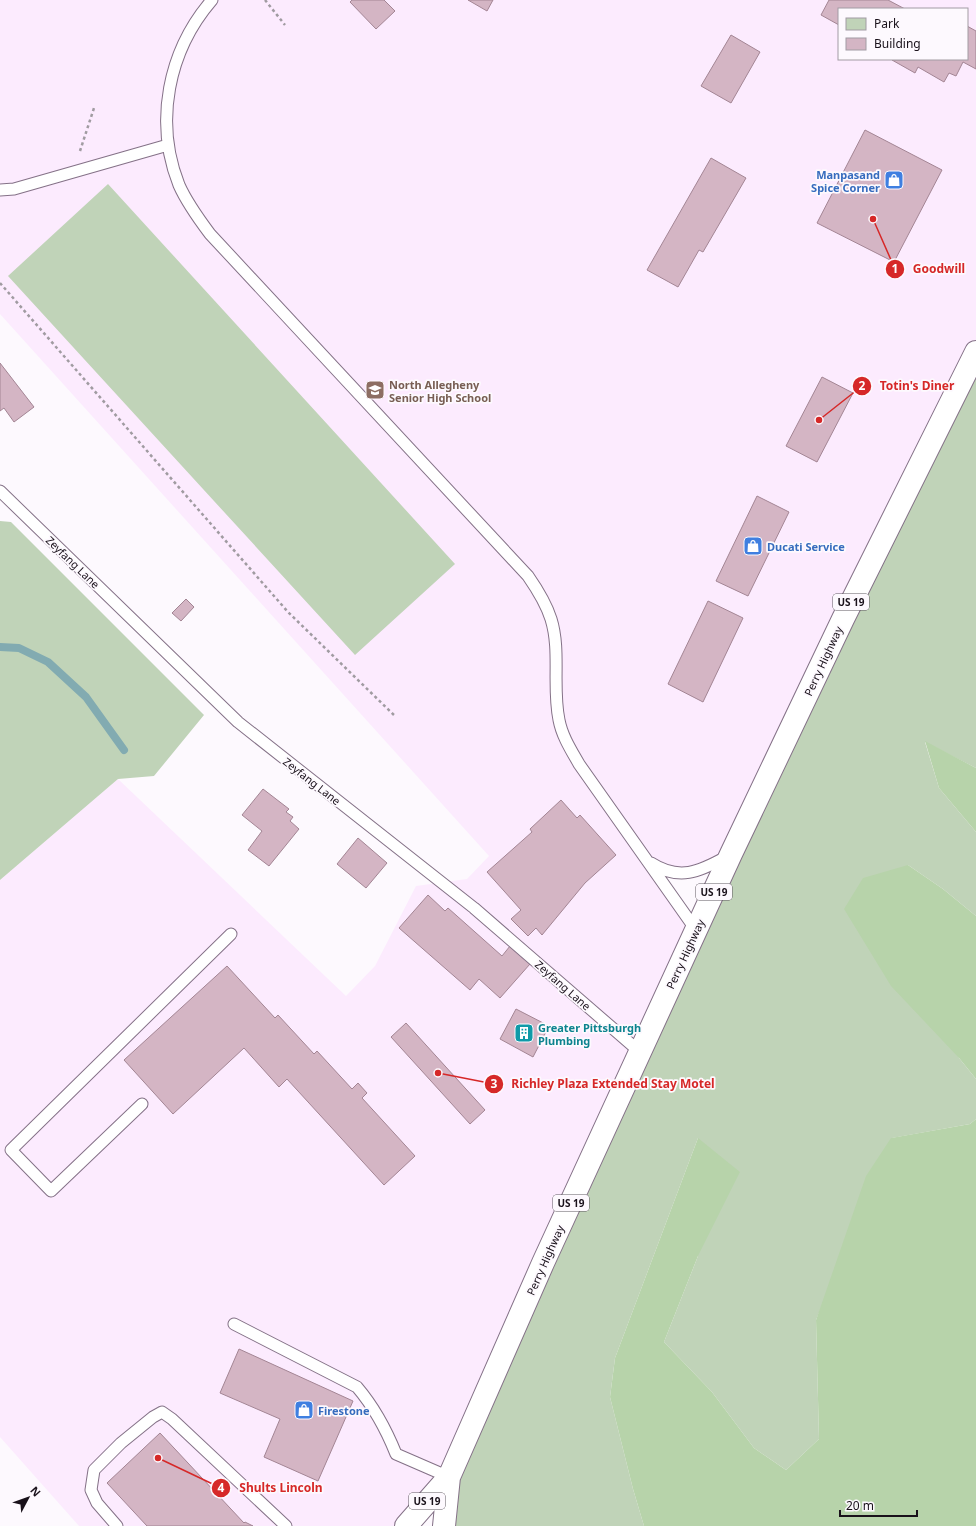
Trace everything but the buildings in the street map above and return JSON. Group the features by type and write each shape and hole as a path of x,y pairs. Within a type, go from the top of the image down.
{"highway":[{"name":"Perry Highway","path":"406,1526 449,1477 543,1263 731,854 843,619 976,352"},
{"name":"Perry Highway","path":"444,1526 449,1477"}],"lane":[{"path":"212,0 202,12 189,33 178,55 167,101 166,123 168,145 179,185 188,203 210,234 516,561 538,590 552,619 555,634 557,702 559,720 564,735 579,764 696,930"},
{"path":"0,190 14,189 168,145"},
{"name":"Zeyfang Lane","path":"0,491 238,722 474,908 640,1052"},
{"path":"647,861 670,872 688,873 699,871 711,866 731,854"},
{"path":"142,1104 51,1191 11,1150 231,934"},
{"path":"234,1324 357,1387 368,1400 385,1428 396,1454 449,1477"},
{"path":"117,1526 97,1503 91,1490 94,1470 121,1443 153,1417 162,1412 172,1418 286,1526"}],"path":[{"path":"265,0 285,25"},
{"path":"0,283 288,612 396,717"}],"shaded area":[{"path":"0,0 976,0 976,352 731,854 699,871 660,868 696,930 449,1477 406,1526 79,1526 0,1437 0,880 118,779 346,996 375,966 416,886 467,879 489,856 0,314"}],"green space":[{"path":"108,184 455,564 355,655 8,276"},
{"path":"976,352 976,768 925,742 939,788 976,832 976,916 943,889 908,865 959,1058 976,1079 976,1119 970,1124 892,1138 816,1320 819,1439 786,1470 754,1448 712,1392 664,1342 698,1256 698,1138 615,1358 610,1397 633,1489 644,1526 444,1526 449,1477"},
{"path":"0,521 11,522 204,715 154,776 118,779 0,880"},
{"path":"925,741 976,768 976,832 939,788"},
{"path":"908,865 943,889 976,916 976,1079 959,1058 891,986 844,909 863,878"},
{"path":"976,1119 976,1526 644,1526 633,1489 610,1397 615,1358 698,1138 740,1172 698,1256 664,1342 712,1392 754,1448 786,1470 819,1439 816,1320 866,1176 891,1138 970,1124"}],"waterway":[{"path":"0,647 19,648 48,662 86,697 124,750"}],"place":[{"name":"Manpasand Spice Corner","path":"894,180"},
{"name":"Goodwill","path":"873,219"},
{"name":"North Allegheny Senior High School","path":"375,390"},
{"name":"Totin's Diner","path":"819,420"},
{"name":"Ducati Service","path":"753,546"},
{"name":"Greater Pittsburgh Plumbing","path":"524,1033"},
{"name":"Richley Plaza Extended Stay Motel","path":"438,1073"},
{"name":"Firestone","path":"304,1410"},
{"name":"Shults Lincoln","path":"158,1458"}]}
